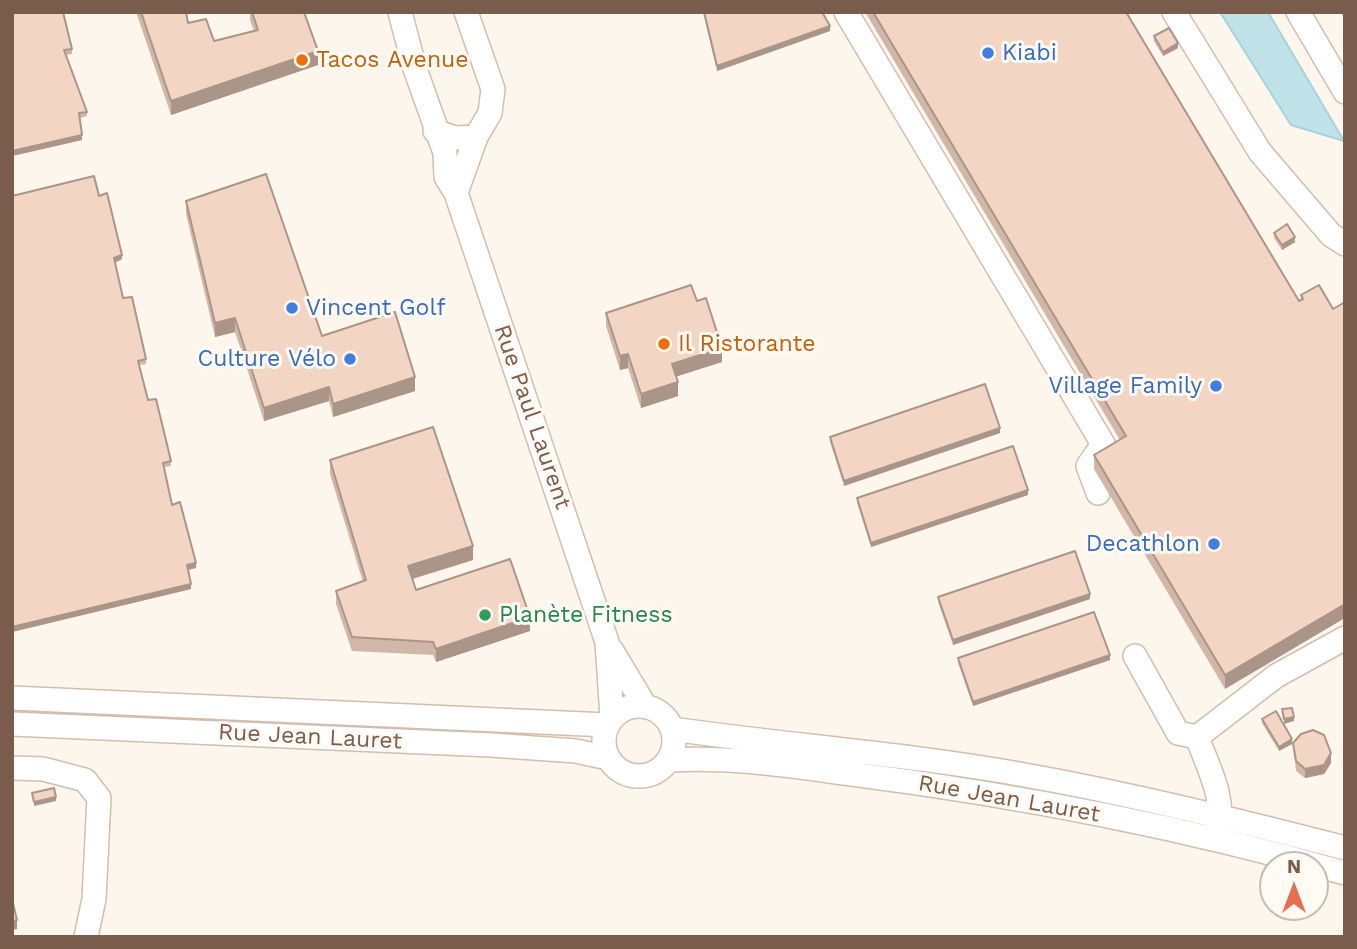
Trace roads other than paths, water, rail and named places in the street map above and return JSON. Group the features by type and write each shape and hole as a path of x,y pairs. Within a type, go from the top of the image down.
{"street":[{"name":"Rue Paul Laurent","path":"401,12 435,131 445,153 446,177 456,193 607,642 645,706"},
{"path":"456,193 476,137 490,113 493,89 467,12"},
{"path":"846,12 1103,444 1088,466 1098,493"},
{"path":"1174,12 1260,152 1331,234 1345,244"},
{"path":"1298,12 1345,92"},
{"path":"435,131 455,138 476,137"},
{"path":"1135,656 1178,733 1197,737 1276,676 1345,638"},
{"name":"Rue Paul Laurent","path":"607,642 610,721"},
{"name":"Rue Jean Lauret","path":"12,698 610,721"},
{"path":"645,706 662,714 672,729 673,750 669,760 650,775 626,774 608,758 604,736 610,721 627,708 645,706"},
{"name":"Rue Jean Lauret","path":"12,724 491,745 576,751 608,758"},
{"name":"Rue Jean Lauret","path":"672,729 891,755 1030,776 1218,828 1345,873"},
{"path":"1197,737 1217,796 1218,828"},
{"name":"Rue Jean Lauret","path":"669,760 701,758 912,782 1345,848"},
{"path":"12,768 43,769 85,780 99,798 94,899 86,937"}],"water":[{"path":"1220,12 1268,12 1344,141 1291,125"}],"place":[{"name":"Kiabi","path":"988,53"},
{"name":"Tacos Avenue","path":"302,60"},
{"name":"Vincent Golf","path":"292,308"},
{"name":"Il Ristorante","path":"664,344"},
{"name":"Culture Vélo","path":"350,359"},
{"name":"Village Family","path":"1216,386"},
{"name":"Decathlon","path":"1214,544"},
{"name":"Planète Fitness","path":"485,615"}]}
